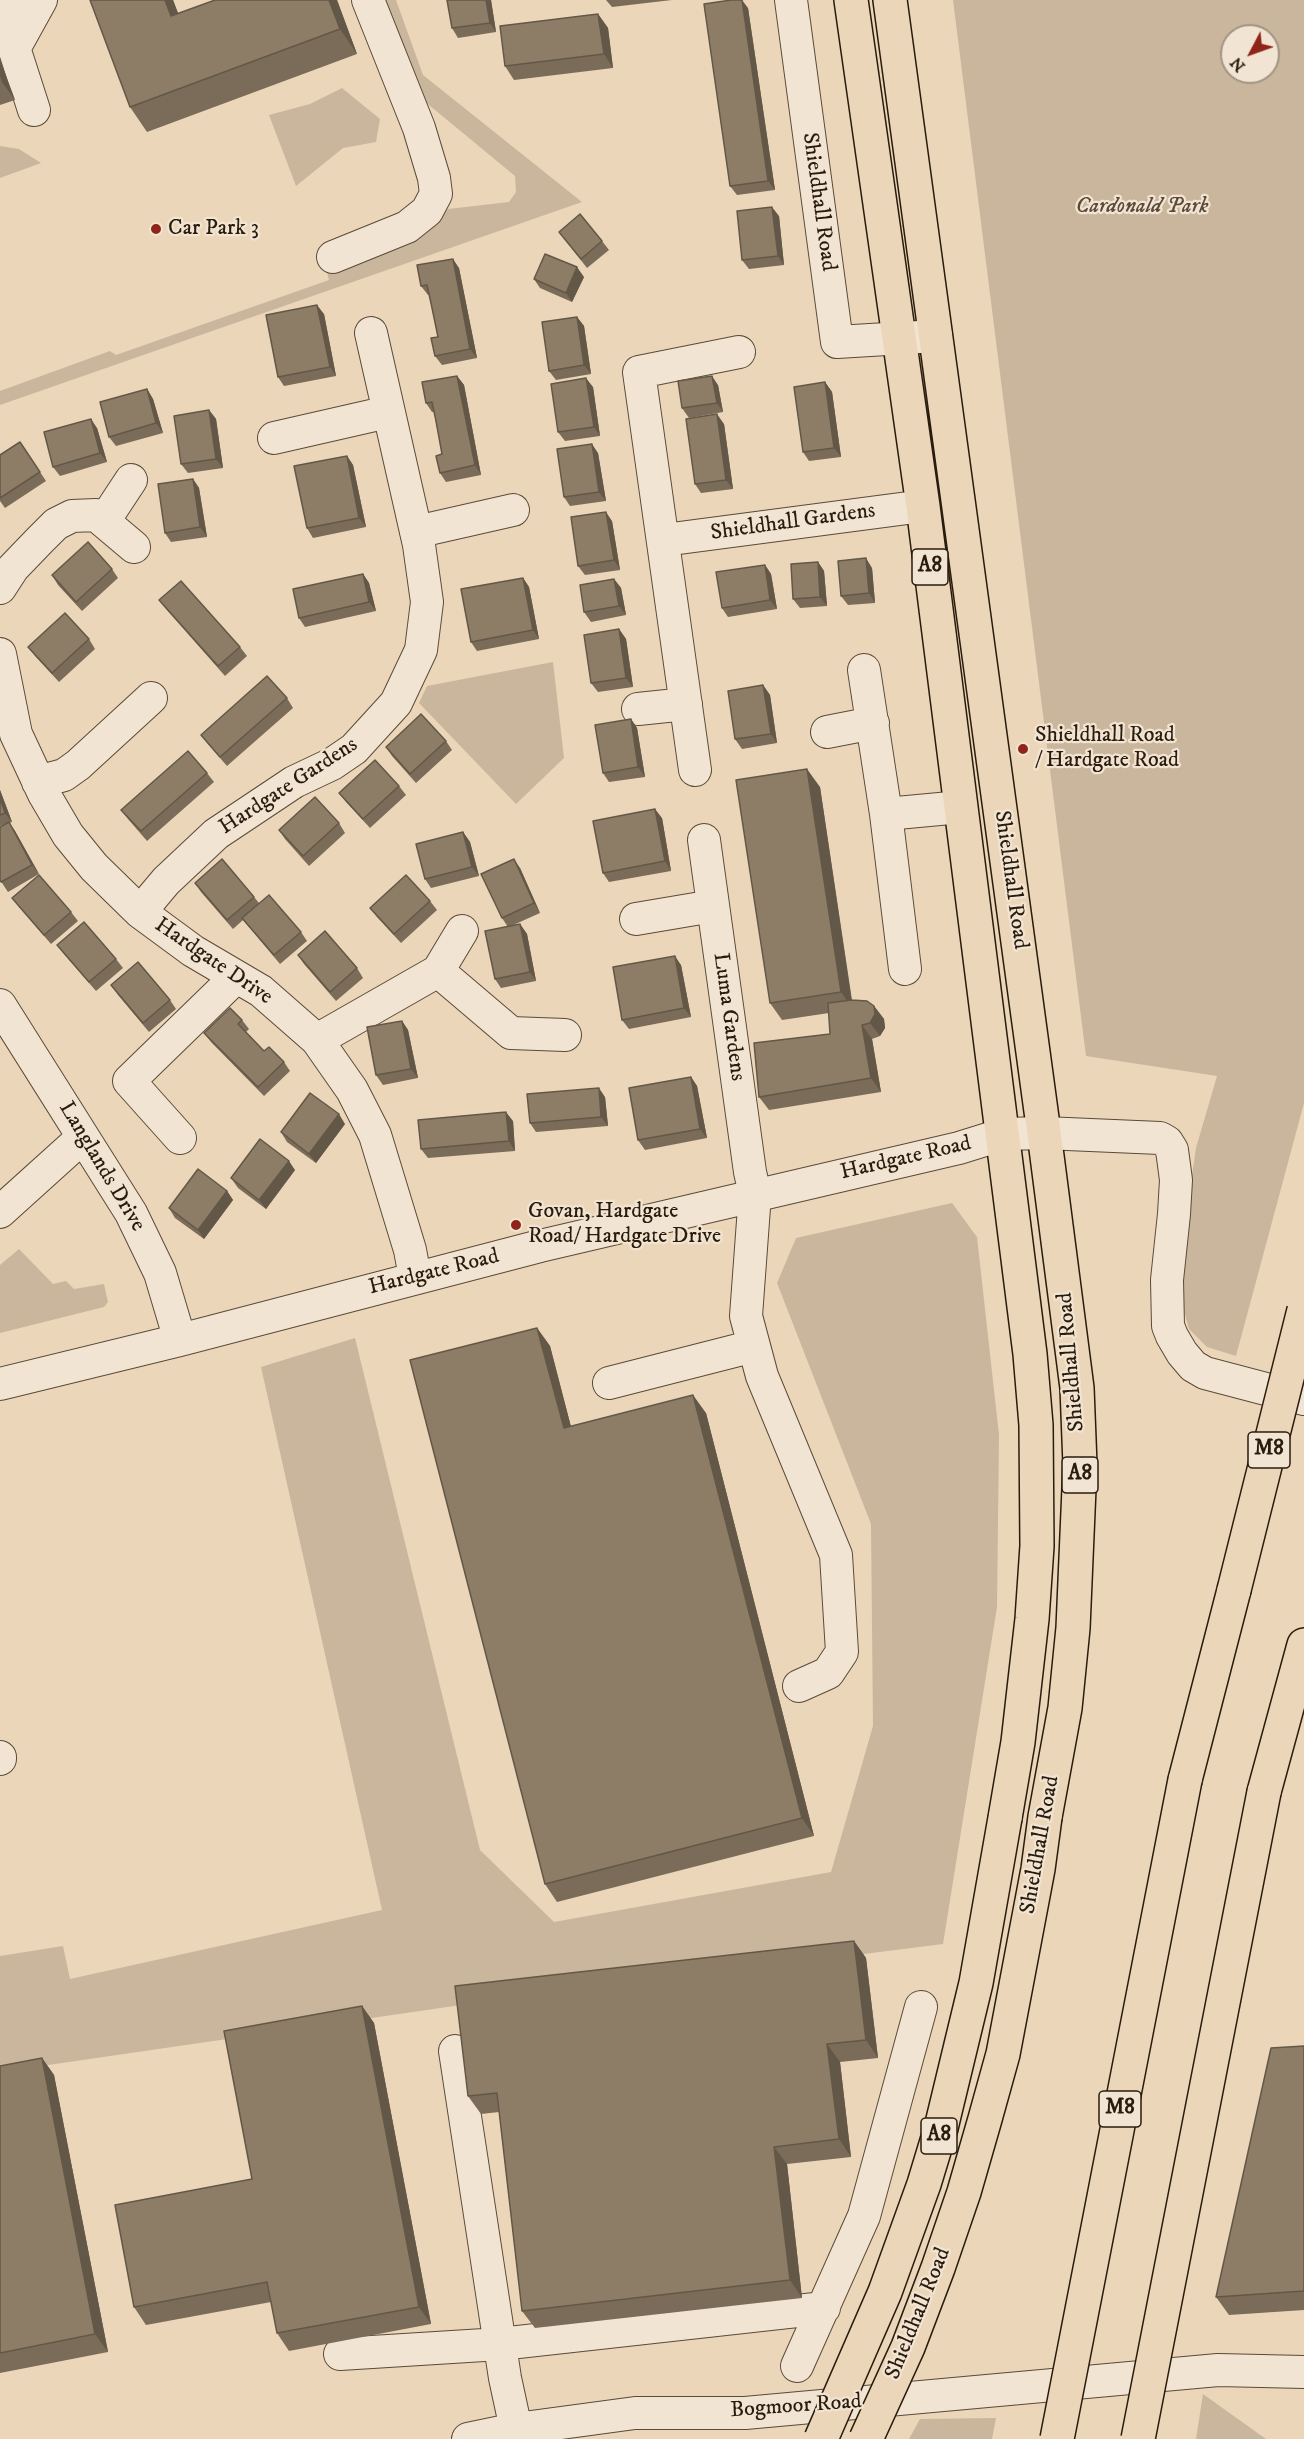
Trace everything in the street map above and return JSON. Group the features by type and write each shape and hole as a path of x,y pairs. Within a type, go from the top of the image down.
{"main road":[{"name":"Shieldhall Road","path":"821,2439 885,2292 924,2184 938,2139 976,1983 1018,1742 1032,1618 1038,1489 1030,1354 1004,1134 923,506 851,0"},
{"name":"Shieldhall Road","path":"866,2439 908,2347 934,2278 974,2161 1003,2054 1038,1869 1065,1708 1073,1628 1080,1465 1077,1388 1044,1133 890,0"},
{"name":"M8","path":"1057,2439 1185,1780 1304,1310"},
{"path":"1138,2439 1264,1792 1304,1645"}],"street":[{"path":"7,0 5,20 34,110"},
{"path":"15,47 40,0"},
{"path":"333,257 407,227 428,211 436,194 434,178 419,128 368,0"},
{"name":"Shieldhall Road","path":"791,0 837,342 936,336"},
{"name":"Hardgate Gardens","path":"140,912 166,881 216,834 294,782 332,764 354,749 396,703 421,650 427,602 416,532 371,333"},
{"path":"695,770 639,372 739,352"},
{"path":"274,438 388,412"},
{"path":"104,521 131,480"},
{"name":"Shieldhall Gardens","path":"664,540 923,506"},
{"path":"416,532 513,510"},
{"path":"0,588 14,568 56,524 72,516 96,515 134,547"},
{"name":"Hardgate Drive","path":"0,654 16,734 39,782 69,835 94,867 140,912 193,951 261,991 317,1040 352,1089 375,1135 410,1250 415,1277"},
{"path":"864,670 886,813 905,969"},
{"path":"39,782 64,775 78,765 151,698"},
{"path":"638,709 686,704"},
{"path":"827,732 873,723"},
{"path":"886,813 961,807"},
{"name":"Luma Gardens","path":"704,840 750,1172 755,1194 747,1316 762,1376 836,1555 842,1652 828,1673 799,1686"},
{"path":"636,919 713,906"},
{"path":"317,1040 438,971 462,931"},
{"path":"438,971 511,1033 565,1035"},
{"path":"180,1138 129,1081 236,977"},
{"name":"Langlands Drive","path":"0,1005 131,1213 160,1273 180,1340"},
{"name":"Hardgate Road","path":"0,1384 180,1340 415,1277 755,1194 959,1148 1004,1134 1044,1133 1160,1138 1167,1142 1172,1150 1176,1180 1167,1280 1168,1326 1172,1336 1193,1366 1205,1373 1304,1399"},
{"path":"0,1212 83,1137"},
{"path":"609,1383 754,1346"},
{"path":"797,2366 864,2216 921,2007"},
{"path":"455,2051 500,2344 516,2429"},
{"path":"340,2354 500,2344 824,2308"},
{"name":"Bogmoor Road","path":"468,2439 516,2429 637,2426 745,2413 1218,2370 1304,2372"}],"green space":[{"path":"377,0 396,0 423,75 582,202 0,405 0,391 110,351 116,355 329,280 327,272 420,235 448,209 509,202 516,192 515,176 412,91"},
{"name":"Cardonald Park","path":"953,0 1304,0 1304,1103 1236,1356 1207,1347 1189,1329 1183,1307 1178,1270 1196,1148 1217,1076 1086,1056"},
{"path":"342,88 380,119 376,142 343,148 296,186 269,115 310,104"},
{"path":"0,146 19,149 41,163 0,178"},
{"path":"553,662 564,758 516,804 419,703 427,686"},
{"path":"952,1203 977,1237 999,1435 997,1607 943,1944 468,2004 0,2072 0,1956 63,1946 70,1979 382,1910 261,1367 355,1338 480,1850 554,1922 831,1872 873,1726 871,1524 777,1283 796,1238"},
{"path":"19,1249 53,1284 66,1281 74,1289 104,1284 108,1302 104,1307 0,1333 0,1265"},
{"path":"1203,2394 1266,2439 1196,2439"},
{"path":"996,2418 992,2439 909,2439 920,2419"}],"building":[{"path":"90,0 165,0 171,16 215,0 329,0 340,29 130,107"},
{"path":"447,0 486,0 490,23 452,28"},
{"path":"742,0 768,181 730,186 704,4"},
{"path":"598,14 604,54 505,66 500,26"},
{"path":"772,207 778,256 742,260 737,211"},
{"path":"580,214 602,241 581,259 559,232"},
{"path":"545,254 577,267 566,293 534,279"},
{"path":"453,259 470,349 435,356 431,338 438,337 427,285 421,286 417,265"},
{"path":"317,305 330,367 278,377 266,315"},
{"path":"577,317 584,365 549,371 542,322"},
{"path":"457,376 475,465 440,473 436,456 442,454 436,421 432,402 426,403 422,382"},
{"path":"712,376 717,403 682,408 678,381"},
{"path":"586,378 594,427 558,432 551,384"},
{"path":"825,382 834,448 803,452 794,387"},
{"path":"147,389 156,423 109,437 100,402"},
{"path":"209,410 216,459 181,464 174,416"},
{"path":"717,414 726,480 695,484 686,419"},
{"path":"91,419 100,453 53,467 44,432"},
{"path":"20,442 40,472 0,498 0,455"},
{"path":"592,444 599,492 564,497 557,449"},
{"path":"347,456 359,518 307,528 294,466"},
{"path":"193,479 200,527 165,533 158,484"},
{"path":"606,512 614,560 578,566 571,517"},
{"path":"88,542 112,569 76,602 52,575"},
{"path":"866,558 869,593 841,596 838,561"},
{"path":"818,562 820,597 793,599 791,564"},
{"path":"765,565 770,600 722,608 716,572"},
{"path":"363,574 369,602 299,618 293,589"},
{"path":"523,578 533,630 471,642 461,589"},
{"path":"614,579 619,606 584,612 580,585"},
{"path":"181,581 240,647 218,666 159,600"},
{"path":"65,613 89,639 52,673 28,647"},
{"path":"619,629 626,678 591,683 584,635"},
{"path":"267,676 287,698 220,757 201,735"},
{"path":"763,685 771,734 735,739 728,691"},
{"path":"421,714 446,741 410,774 386,747"},
{"path":"631,719 638,767 603,773 595,725"},
{"path":"188,751 207,773 141,831 121,810"},
{"path":"375,760 399,786 363,819 339,793"},
{"path":"807,769 841,992 770,1003 736,780"},
{"path":"315,797 339,823 303,856 279,830"},
{"path":"0,798 5,813 0,815"},
{"path":"655,809 665,861 603,873 593,821"},
{"path":"9,822 32,865 1,882 0,827"},
{"path":"463,832 472,867 425,879 416,844"},
{"path":"222,859 254,897 227,920 195,883"},
{"path":"514,859 534,903 502,918 481,874"},
{"path":"39,875 71,912 44,935 12,898"},
{"path":"406,875 430,901 394,934 370,908"},
{"path":"269,895 301,932 274,955 242,918"},
{"path":"84,922 116,959 89,982 57,945"},
{"path":"520,924 530,972 495,979 485,931"},
{"path":"325,931 357,968 330,992 298,955"},
{"path":"675,956 684,1008 622,1020 613,967"},
{"path":"138,962 170,1000 143,1023 111,985"},
{"path":"867,1001 874,1006 875,1014 870,1023 862,1025 871,1078 759,1097 754,1043 830,1034 828,1003"},
{"path":"230,1008 242,1020 238,1024 264,1051 269,1047 284,1062 258,1087 204,1033"},
{"path":"402,1021 411,1069 376,1075 367,1027"},
{"path":"691,1077 700,1129 638,1140 629,1088"},
{"path":"599,1088 601,1117 530,1123 527,1094"},
{"path":"310,1093 339,1114 309,1154 281,1132"},
{"path":"506,1112 509,1141 421,1149 418,1120"},
{"path":"260,1139 289,1161 259,1200 231,1178"},
{"path":"198,1169 227,1191 198,1230 169,1208"},
{"path":"537,1328 564,1428 693,1395 802,1818 545,1884 410,1360"},
{"path":"854,1941 866,2040 827,2044 839,2139 774,2147 790,2280 522,2311 497,2093 468,2096 455,1986"},
{"path":"362,2006 419,2307 277,2333 267,2282 134,2307 115,2205 252,2179 224,2031"},
{"path":"1304,2046 1304,2291 1216,2297 1271,2048"},
{"path":"42,2058 95,2334 0,2353 0,2066"}],"place":[{"name":"Car Park 3","path":"156,229"},
{"name":"Shieldhall Road / Hardgate Road","path":"1023,749"},
{"name":"Govan, Hardgate Road/ Hardgate Drive","path":"516,1225"}]}
